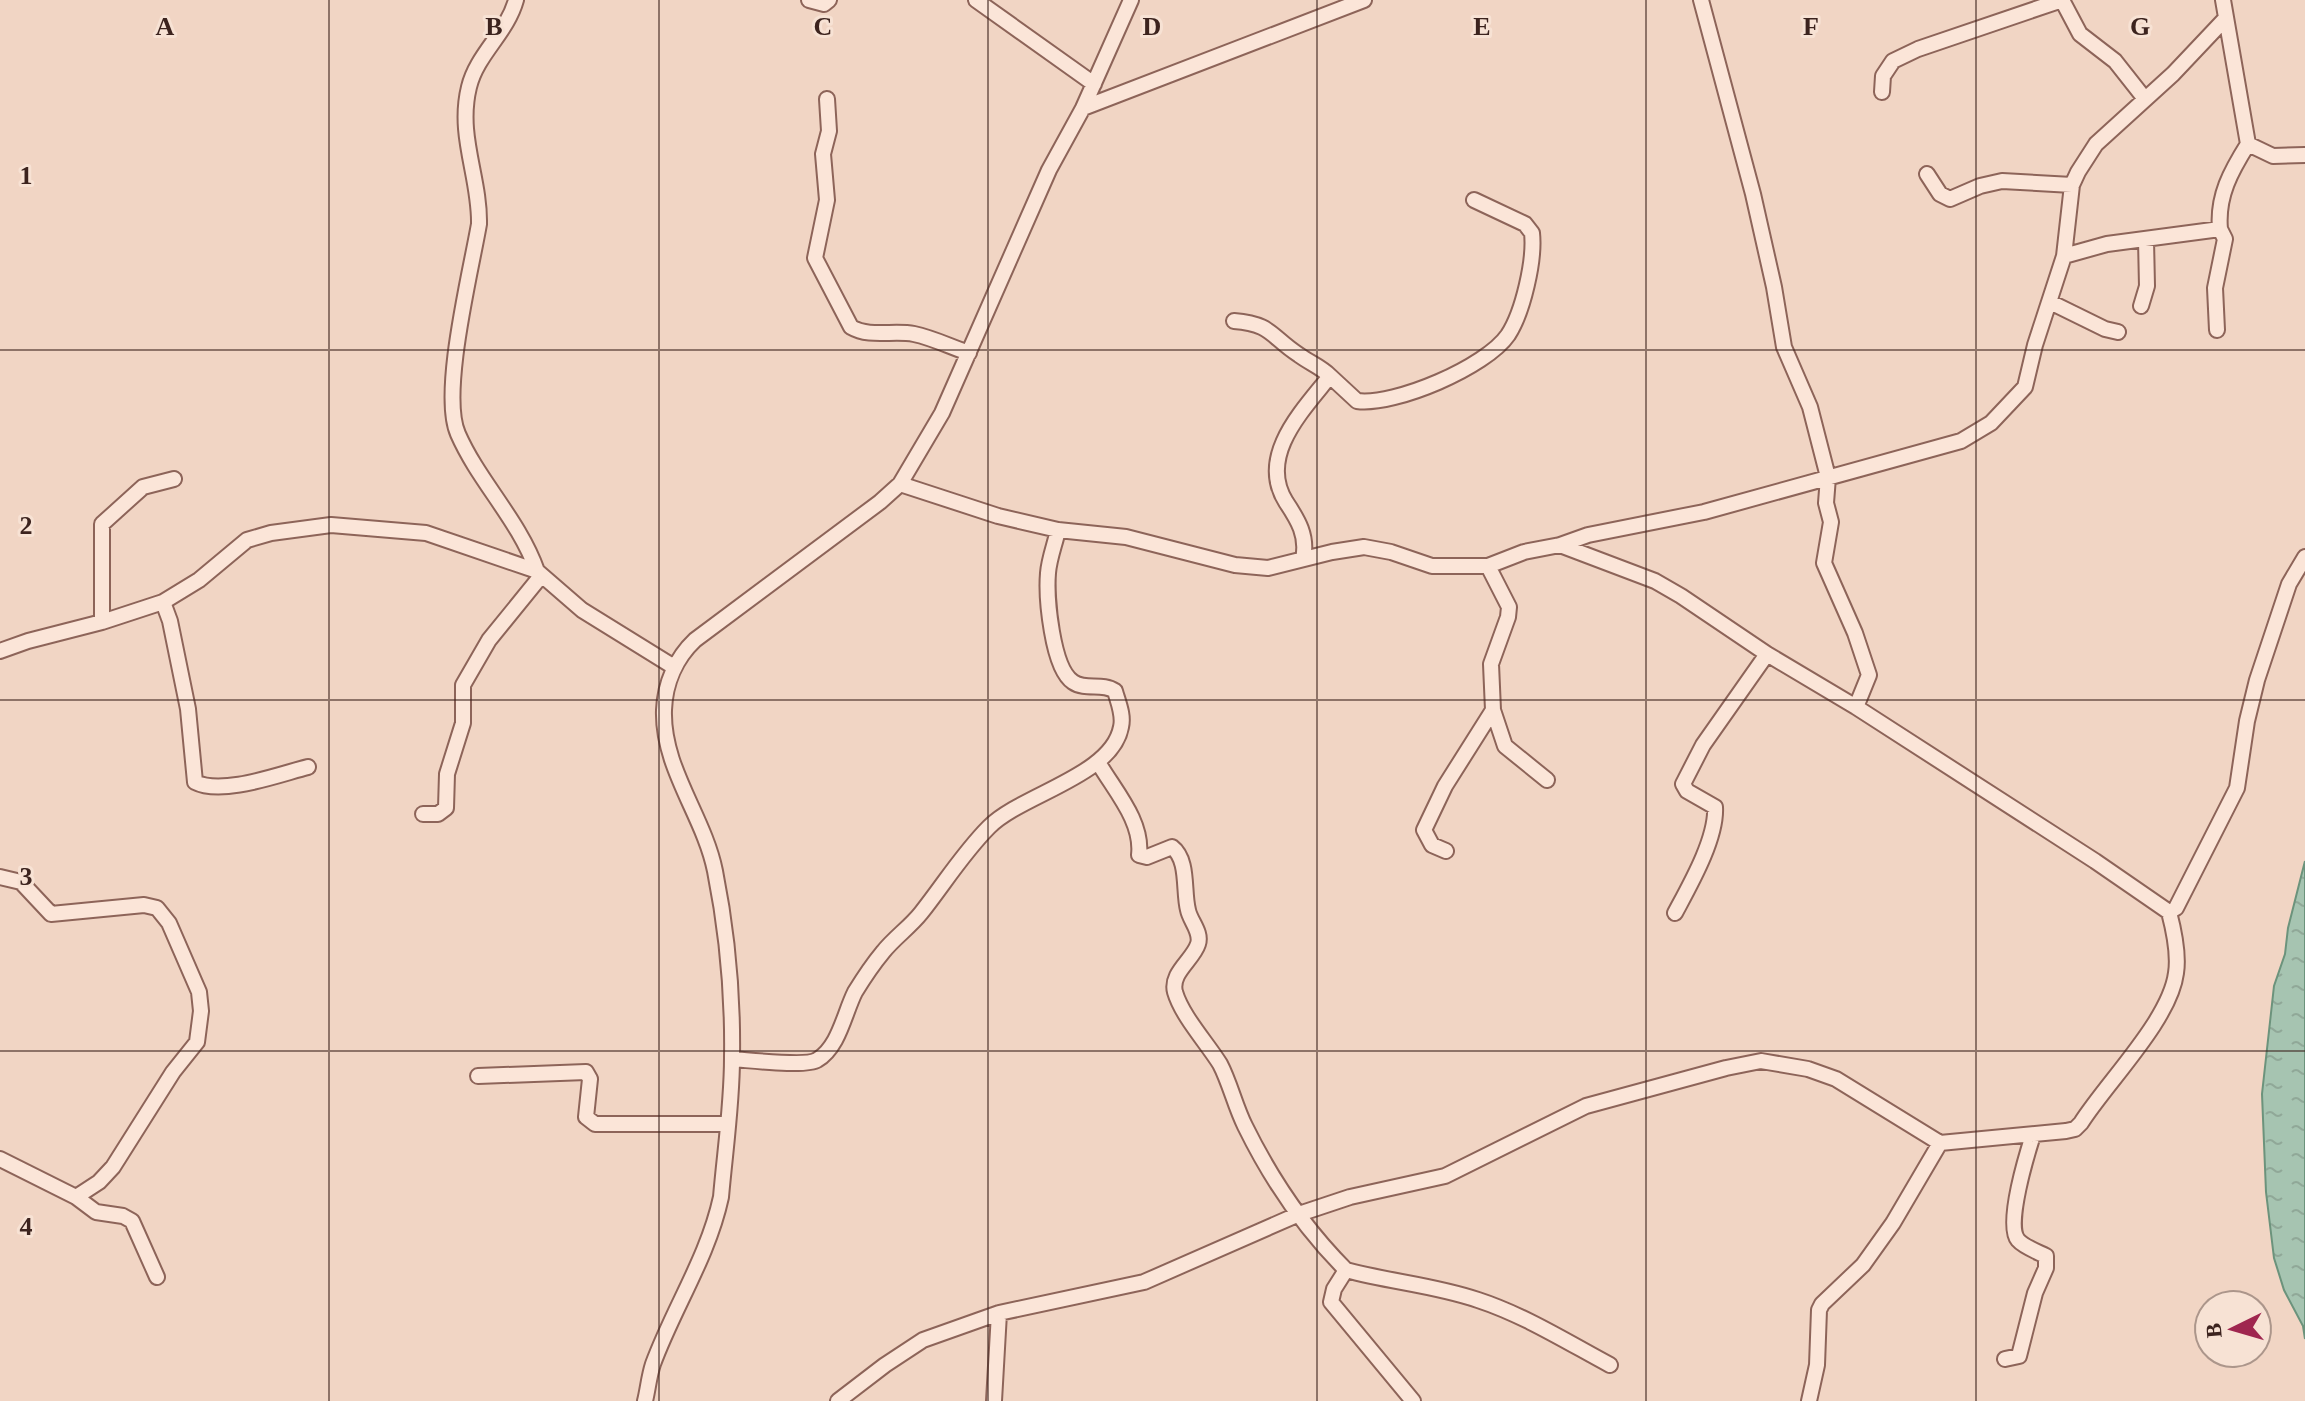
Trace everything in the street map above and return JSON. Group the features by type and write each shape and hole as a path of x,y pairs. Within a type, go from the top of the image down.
{"street":[{"path":"516,0 506,27 475,70 466,107 467,148 479,203 479,224 452,380 452,413 462,443 525,542 539,573"},
{"path":"809,0 824,4 829,0"},
{"path":"976,0 1094,84"},
{"path":"645,1401 653,1365 699,1267 717,1218 732,1059 723,918 715,869 703,830 676,769 665,728 666,692 674,667 681,653 695,640 900,484 942,413 1049,170 1083,108 1131,0"},
{"path":"1083,108 1364,0"},
{"path":"1701,0 1753,194 1784,347 1810,407 1828,477 1826,503 1831,522 1824,563 1855,633 1869,675 1856,707"},
{"path":"1882,92 1883,76 1893,61 1918,49 2062,0 2080,34 2115,61 2145,99"},
{"path":"2217,330 2215,288 2225,239 2220,229 2219,210 2226,182 2248,144 2223,0"},
{"path":"900,484 971,509 1058,530 1126,537 1235,565 1268,568 1364,547 1391,552 1432,566 1488,566 1524,552 1560,545 1588,535 1704,512 1961,441 1991,423 2025,387 2064,256 2072,185 2078,172 2096,144 2180,68 2225,19"},
{"path":"827,99 829,131 823,154 827,200 815,258 851,327 866,333 917,335 969,353"},
{"path":"2248,144 2273,156 2305,155"},
{"path":"1927,174 1940,194 1950,199 1993,182 2072,185"},
{"path":"1234,321 1251,322 1269,329 1287,347 1330,376 1357,401 1387,399 1446,379 1504,340 1521,303 1528,274 1532,233 1525,224 1474,200"},
{"path":"2064,256 2107,244 2220,229"},
{"path":"2141,306 2147,286 2146,240"},
{"path":"2050,302 2105,329 2118,332"},
{"path":"1303,559 1301,525 1280,488 1278,456 1282,441 1330,376"},
{"path":"102,622 102,524 143,487 174,479"},
{"path":"0,651 163,602 199,580 247,540 293,529 331,525 426,533 539,573 582,610 674,667"},
{"path":"732,1059 806,1064 820,1058 838,1034 857,989 882,952 921,913 960,859 990,825 1023,802 1098,762 1117,740 1122,726 1115,691 1106,686 1079,685 1069,680 1057,650 1048,609 1048,571 1058,530"},
{"path":"838,1401 923,1340 999,1313 1144,1282 1299,1214 1350,1197 1445,1176 1586,1106 1726,1068 1761,1061 1786,1063 1836,1079 1940,1143 2075,1129 2150,1030 2170,996 2176,973 2176,953 2169,912 1666,587 1560,545"},
{"path":"2169,912 2176,908 2237,788 2247,721 2262,665 2289,584 2305,557"},
{"path":"1488,566 1509,607 1491,664 1493,710 1505,746 1547,780"},
{"path":"423,814 438,814 446,808 447,774 463,723 461,690 469,671 539,573"},
{"path":"163,602 170,621 188,709 195,782 209,785 247,782 308,767"},
{"path":"1675,913 1706,848 1716,817 1715,807 1687,791 1683,784 1703,745 1767,654"},
{"path":"1446,851 1432,845 1424,830 1445,786 1493,710"},
{"path":"1098,762 1131,817 1138,833 1139,855 1147,857 1172,847 1177,850 1183,866 1188,912 1199,940 1174,983 1177,997 1221,1067 1240,1115 1270,1174 1313,1237 1346,1270 1384,1280 1430,1286 1477,1299 1509,1311 1610,1365"},
{"path":"0,877 21,882 51,914 144,905 157,908 169,923 199,992 201,1011 195,1046 173,1072 113,1167 99,1182 76,1197"},
{"path":"478,1076 586,1072 590,1079 586,1117 595,1124 728,1124"},
{"path":"2005,1359 2019,1356 2035,1293 2046,1268 2046,1256 2021,1243 2016,1239 2015,1232 2017,1202 2033,1135"},
{"path":"1809,1401 1817,1365 1819,1310 1822,1304 1863,1265 1893,1223 1940,1143"},
{"path":"0,1159 76,1197 96,1212 123,1216 132,1221 157,1277"},
{"path":"1346,1270 1331,1296 1331,1302 1413,1401"},
{"path":"994,1401 999,1313"}],"water":[{"path":"2305,861 2305,1339 2303,1326 2284,1290 2274,1258 2266,1192 2262,1094 2274,986 2285,954 2288,928"}]}
